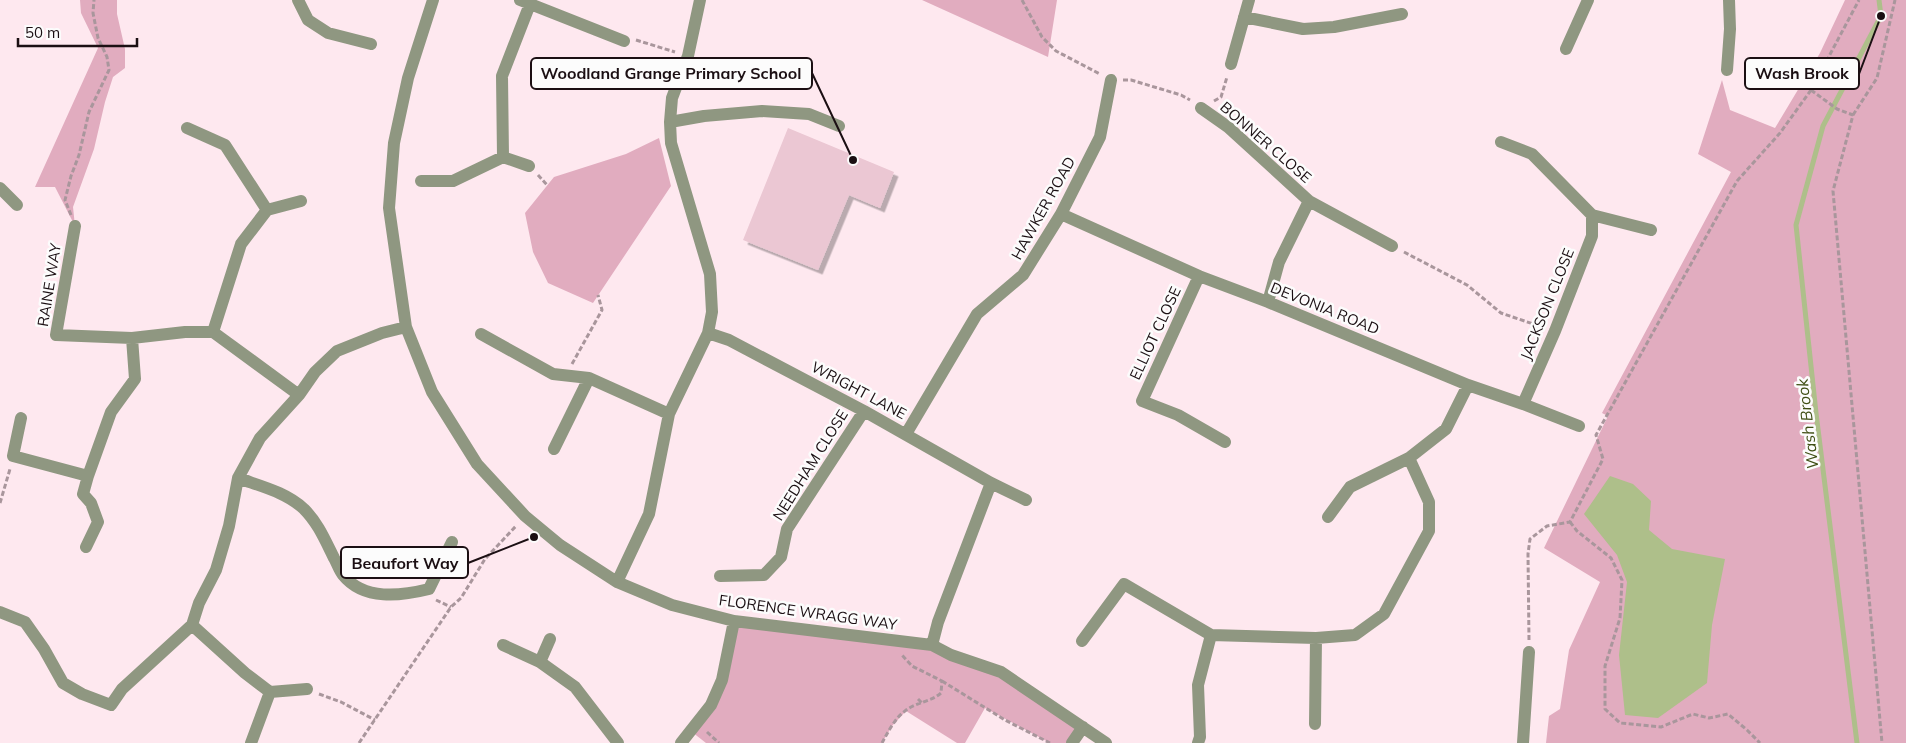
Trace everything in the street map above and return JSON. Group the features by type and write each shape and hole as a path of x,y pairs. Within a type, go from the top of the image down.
{"street":[{"path":"298,0 308,20 328,32 371,44"},
{"name":"FLORENCE WRAGG WAY","path":"433,0 408,78 394,143 388,208 406,327 432,392 477,464 525,516 560,545 617,582 672,605 734,621 932,645 1001,672 1106,743"},
{"path":"617,582 649,514 669,414 708,333 712,312 710,274 671,143 670,122 672,98 688,56 700,0"},
{"path":"1231,64 1249,0"},
{"path":"1566,49 1588,0"},
{"path":"1727,70 1730,29 1729,0"},
{"path":"503,157 502,76 525,2 624,41"},
{"path":"1244,17 1303,29 1334,27 1402,14"},
{"name":"HAWKER ROAD","path":"906,434 977,314 1023,275 1061,214 1100,137 1111,80"},
{"name":"BONNER CLOSE","path":"1201,108 1228,127 1309,201 1392,246"},
{"path":"670,122 704,116 762,111 808,114 839,126"},
{"path":"187,128 225,145 267,210"},
{"path":"1500,142 1532,154 1592,215 1651,230"},
{"path":"421,181 454,181 503,157 529,166"},
{"path":"0,188 17,205"},
{"path":"299,395 213,332 241,244 267,210 302,201"},
{"name":"BONNER CLOSE","path":"1268,302 1279,262 1309,201"},
{"name":"DEVONIA ROAD","path":"1061,214 1199,276 1268,302 1468,384 1579,426"},
{"name":"JACKSON CLOSE","path":"1523,404 1555,331 1592,236 1592,215"},
{"name":"RAINE WAY","path":"75,226 56,335 132,338 185,332 213,332"},
{"name":"ELLIOT CLOSE","path":"1199,276 1142,401 1178,415 1225,442"},
{"path":"0,612 25,622 44,649 63,683 82,694 111,705 122,689 192,625 199,603 216,570 229,526 238,478 260,438 299,395 315,372 337,351 382,332 406,327"},
{"name":"WRIGHT LANE","path":"708,333 729,340 864,411 991,483 1026,500"},
{"path":"481,334 553,374 589,378 669,414"},
{"path":"86,548 98,522 91,503 83,494 111,412 135,379 132,338"},
{"path":"554,449 589,378"},
{"path":"1328,517 1350,487 1409,458 1446,429 1468,384"},
{"name":"NEEDHAM CLOSE","path":"720,576 764,575 781,556 787,529 864,411"},
{"path":"21,418 13,456 88,476"},
{"path":"1082,641 1124,584 1211,635 1316,638 1355,635 1384,614 1429,532 1429,502 1409,458"},
{"path":"238,478 285,495 303,508 322,532 342,575 354,585 373,593 393,596 431,593 452,542"},
{"path":"932,645 938,622 991,483"},
{"path":"681,743 712,705 722,680 734,621"},
{"path":"192,625 244,673 270,692 307,689"},
{"path":"1198,743 1200,737 1198,686 1211,635"},
{"path":"1315,724 1316,638"},
{"path":"540,662 550,640"},
{"path":"502,645 540,662 575,687 618,743"},
{"path":"1523,743 1529,652"},
{"path":"251,743 270,692"},
{"path":"1072,743 1083,728"}],"path":[{"path":"75,226 65,200 79,155 89,112 109,70 107,57 98,38 93,13 94,0"},
{"path":"1022,0 1042,37 1056,51 1111,80 1131,80 1181,95 1201,108 1221,97 1231,64"},
{"path":"1570,522 1603,459 1596,435 1737,181 1780,133 1811,90 1859,0"},
{"path":"1882,743 1833,191 1853,115 1877,78 1895,0"},
{"path":"624,41 638,40 688,56"},
{"path":"1811,90 1837,109 1853,115"},
{"path":"1392,246 1467,285 1500,313 1555,331"},
{"path":"565,376 602,310 598,295"},
{"path":"0,503 13,456"},
{"path":"359,743 450,607 461,598 485,559 525,516"},
{"path":"1529,652 1528,554 1530,539 1547,526 1570,522"},
{"path":"1570,522 1577,531 1611,558 1622,580 1620,618 1605,666 1605,709 1620,723 1661,727 1694,714 1709,718 1728,714 1760,743"},
{"path":"431,593 450,607"},
{"path":"885,639 912,666 942,681 1005,720 1050,743"},
{"path":"882,743 892,726 905,710 934,699 941,693 942,681"},
{"path":"307,689 341,702 375,720"},
{"path":"918,699 922,703"}],"shaded area":[{"path":"80,0 117,0 117,14 125,49 125,68 113,77 105,102 94,149 73,207 75,226 55,187 35,187 98,48 81,13"},
{"path":"922,0 1057,0 1048,57"},
{"path":"1845,0 1906,0 1906,743 1546,743 1549,716 1560,709 1569,650 1600,582 1544,548 1608,416 1602,413 1731,172 1698,154 1722,80 1730,110 1775,128 1820,53"},
{"path":"659,138 671,186 593,303 548,283 533,252 525,213 554,177 626,154"},
{"path":"1610,476 1633,484 1651,501 1649,530 1672,549 1725,559 1712,625 1707,683 1658,718 1625,715 1619,655 1627,582 1617,555 1584,514"},
{"path":"734,621 917,646 1001,672 1083,727 1072,743 1050,743 985,708 965,743 957,743 906,711 892,726 882,743 706,743 692,732 722,680"}],"building":[{"path":"788,128 894,172 880,208 849,195 818,270 743,240"}],"waterway":[{"name":"Wash Brook","path":"1857,743 1816,413 1796,225 1823,126 1881,16 1879,0"}],"place":[{"name":"Wash Brook","path":"1881,16"},
{"name":"Woodland Grange Primary School","path":"853,160"},
{"name":"Beaufort Way","path":"534,537"}]}
